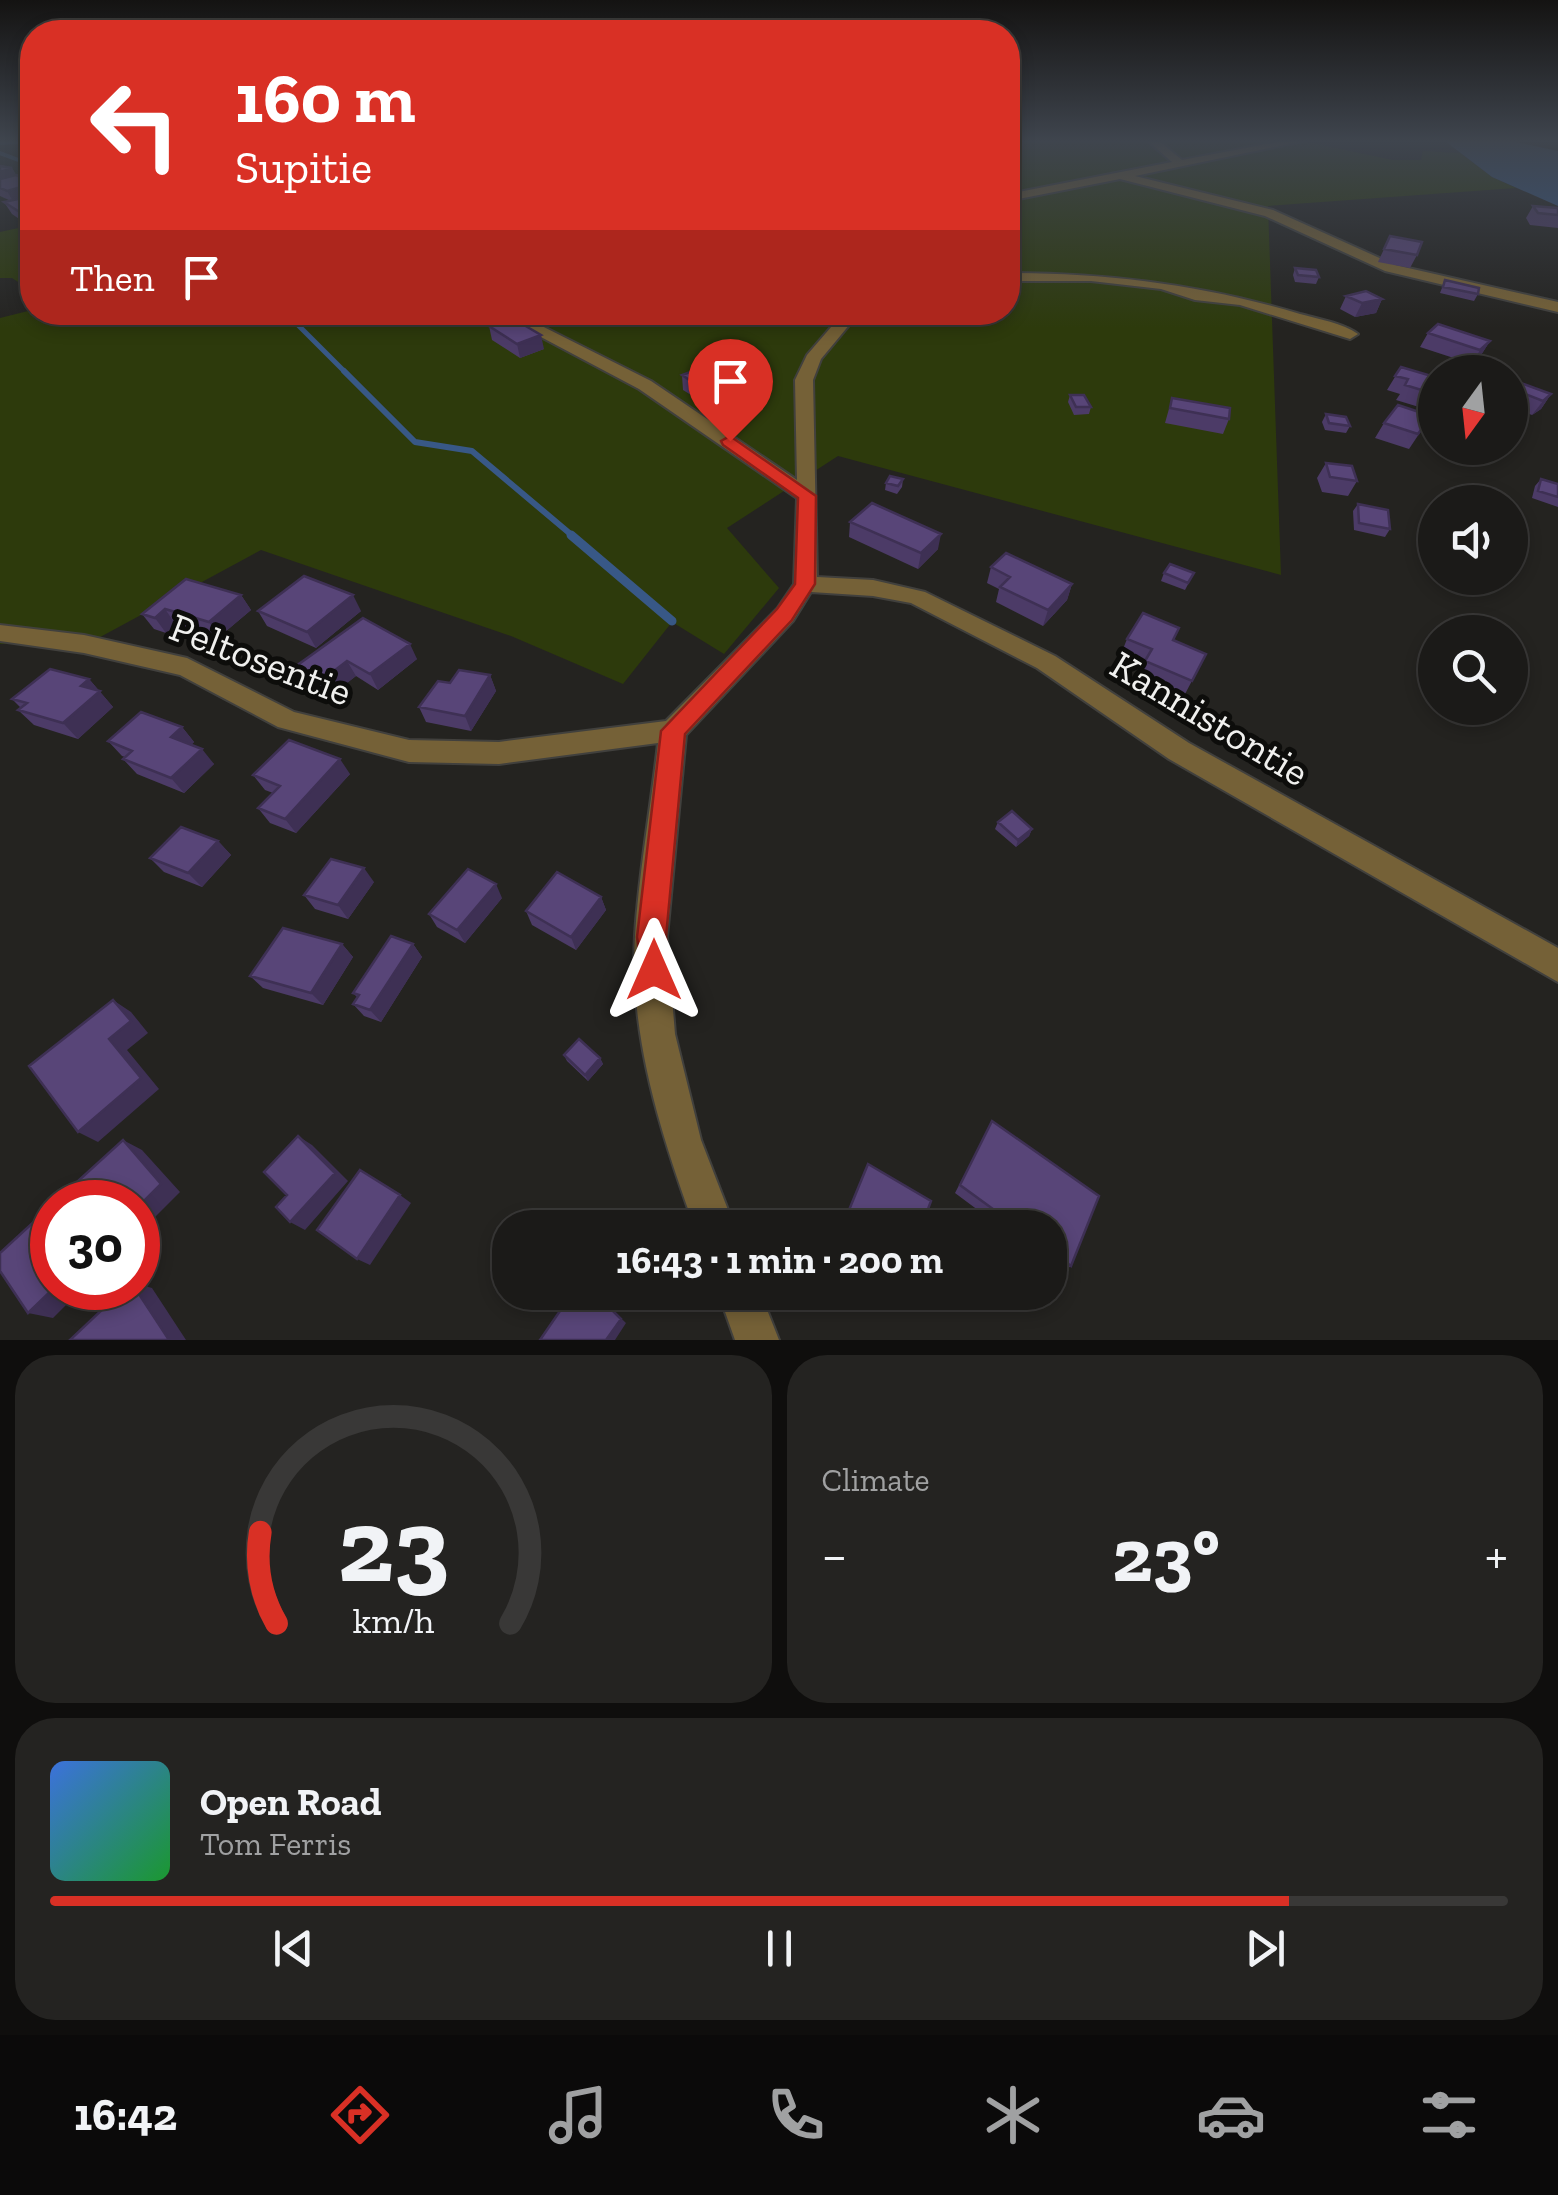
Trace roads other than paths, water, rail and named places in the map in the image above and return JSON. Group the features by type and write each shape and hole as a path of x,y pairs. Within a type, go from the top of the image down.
{"street":[{"path":"1227,204 1268,214 1390,268 1558,307"},
{"path":"1020,277 1091,277 1163,285 1195,296 1242,300 1350,334"},
{"path":"527,325 646,385 807,496"},
{"path":"708,1210 682,1140 658,1034 651,937 674,731 785,614 805,584 804,380 813,358 842,325"},
{"name":"Kannistontie","path":"805,584 873,588 917,597 1046,662 1179,751 1558,966"},
{"name":"Peltosentie","path":"0,634 84,644 186,667 287,720 409,750 499,753 674,731"},
{"path":"746,1310 757,1340"}],"waterway":[{"path":"298,325 415,442 472,451 574,537"},
{"path":"571,535 672,621"}]}
